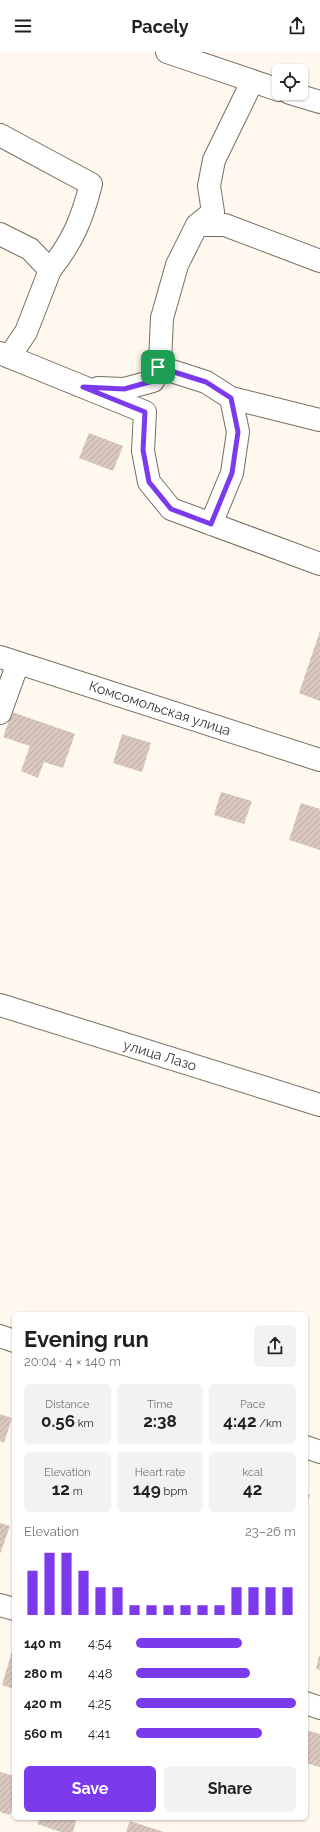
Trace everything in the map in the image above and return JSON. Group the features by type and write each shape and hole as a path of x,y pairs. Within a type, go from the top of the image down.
{"street":[{"path":"167,52 272,88"},
{"path":"83,387 124,389 153,381 160,362 162,318 177,265 197,226 213,212 209,186 214,160 252,82"},
{"path":"308,98 320,102"},
{"path":"0,135 91,184 82,216 64,252 50,270 26,332 5,355 145,412 143,450 149,482 171,509 320,564"},
{"path":"197,226 225,226 320,261"},
{"path":"0,234 30,249 50,270"},
{"path":"158,367 206,382 231,398 320,420"},
{"path":"211,524 232,473 238,432 231,398"},
{"path":"0,713 9,660"},
{"name":"Комсомольская улица","path":"9,660 320,760"},
{"name":"улица Лазо","path":"0,1005 320,1105"},
{"path":"0,1336 12,1340"},
{"path":"308,1448 320,1452"},
{"path":"0,1605 12,1608"},
{"path":"308,1704 320,1708"}],"building":[{"path":"89,433 123,446 113,471 79,458"},
{"path":"320,631 320,701 299,693"},
{"path":"12,712 75,734 63,768 44,762 38,778 21,771 30,746 3,737"},
{"path":"122,734 151,743 142,772 113,763"},
{"path":"221,792 252,801 244,824 214,815"},
{"path":"301,803 320,809 320,850 289,840"},
{"path":"0,1414 12,1418 4,1443 0,1441"},
{"path":"0,1523 10,1526 0,1554"},
{"path":"12,1651 12,1688 2,1685"},
{"path":"320,1656 320,1670 316,1669"},
{"path":"308,1731 320,1734 320,1767 308,1764"},
{"path":"0,1772 12,1775 12,1808 10,1815 0,1812"},
{"path":"39,1820 76,1820 73,1832 61,1832 37,1824"},
{"path":"130,1821 164,1832 126,1832"}],"route":[{"path":"158,367 206,382 231,398 238,432 232,473 211,524 171,509 149,482 143,450 145,412 83,387 124,389 153,381 158,367"}]}
